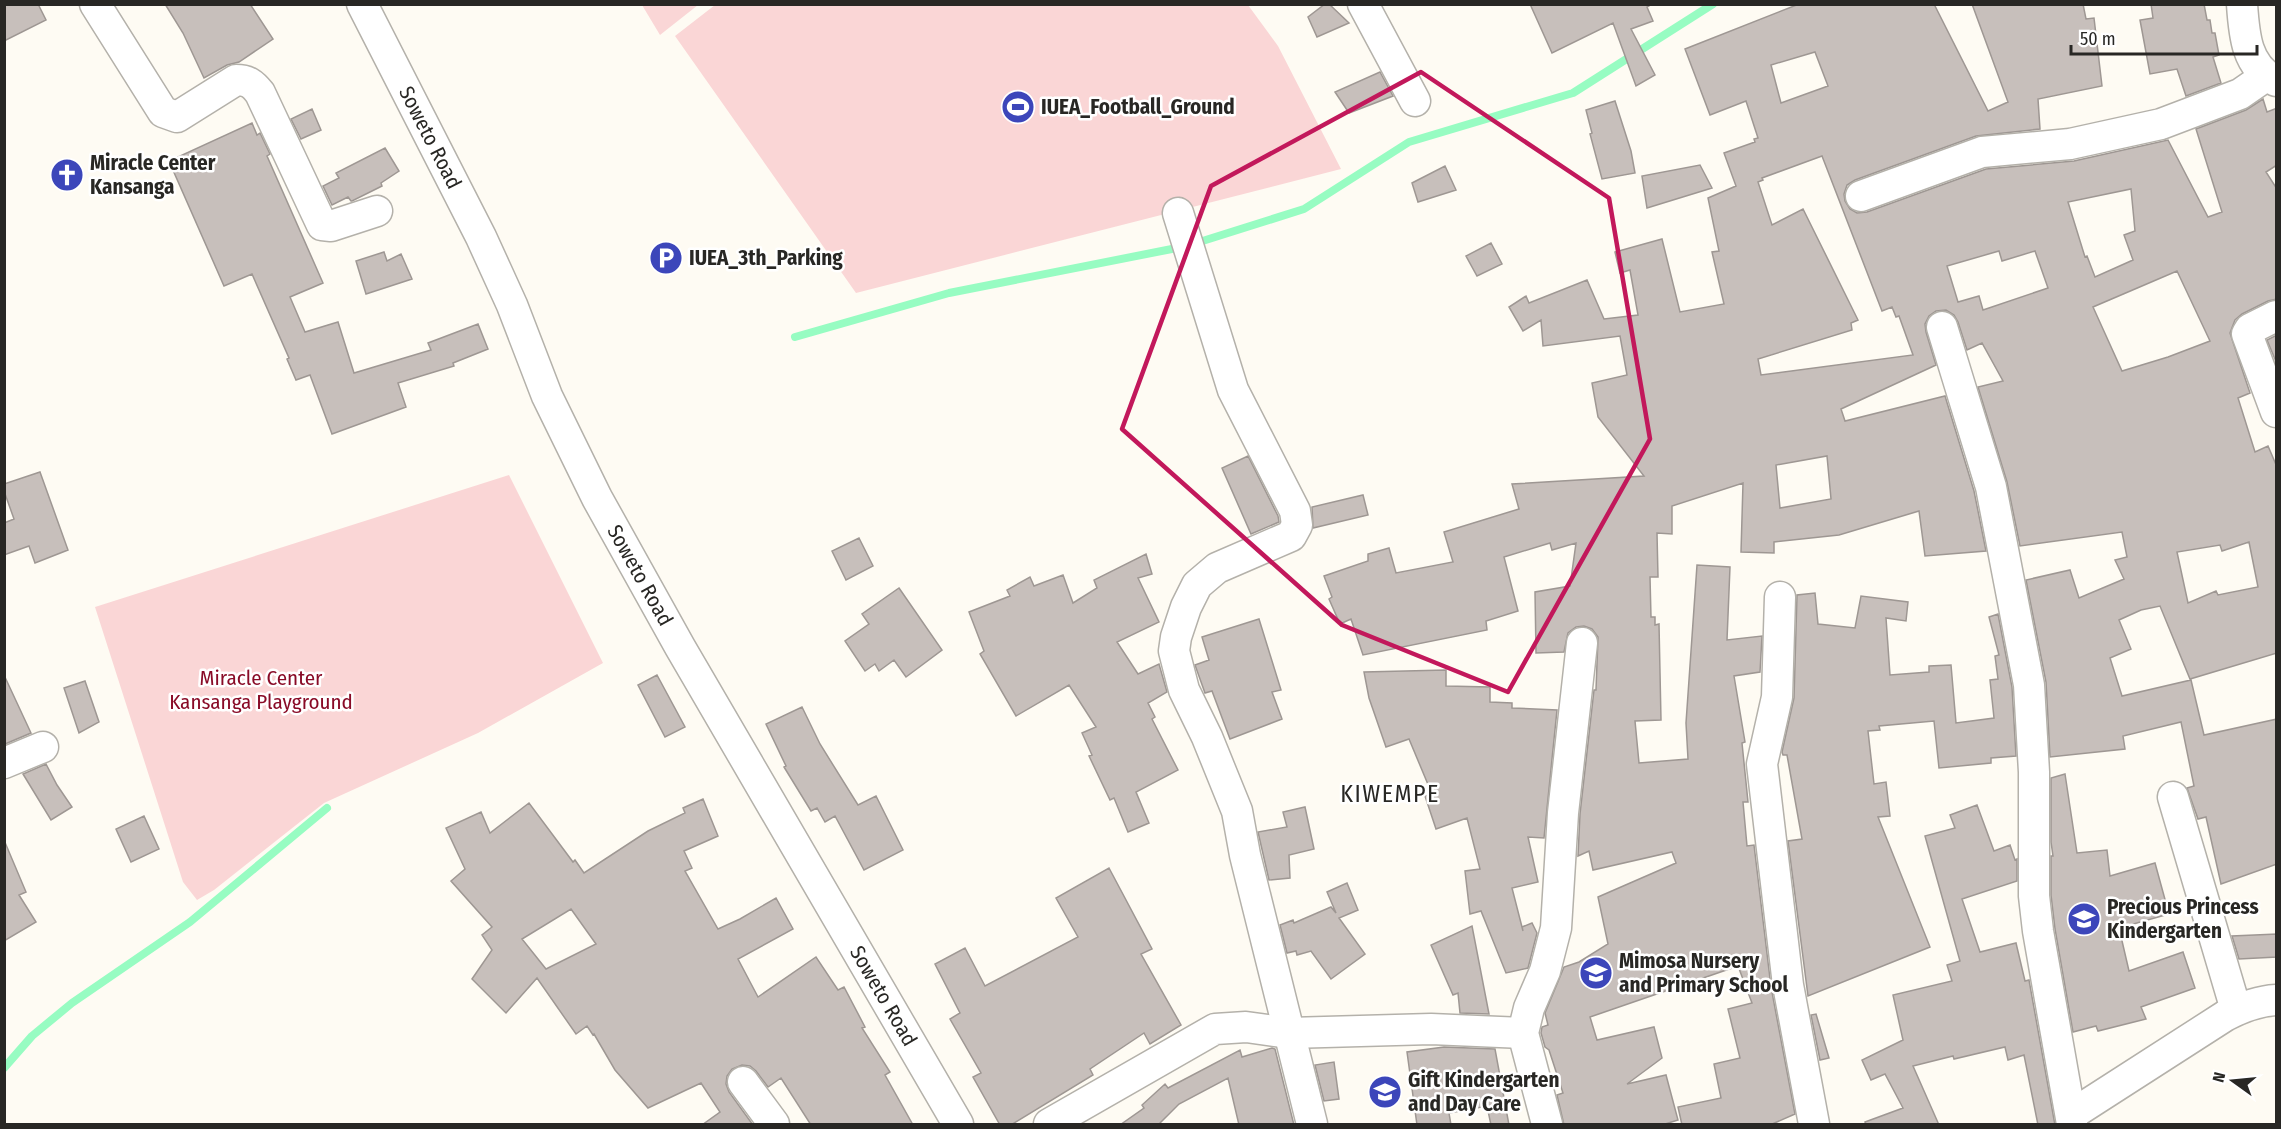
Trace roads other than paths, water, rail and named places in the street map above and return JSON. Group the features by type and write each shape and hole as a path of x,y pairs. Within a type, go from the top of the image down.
{"street":[{"path":"95,4 163,112 177,117 236,80 245,80 253,84 260,93 322,225 331,226 377,211"},
{"name":"Soweto Road","path":"362,4 481,237 512,305 547,396 597,498 680,647 958,1125"},
{"path":"1363,4 1415,102"},
{"path":"1861,196 1982,152 2070,144 2161,124 2240,94 2271,79 2246,46 2242,4"},
{"path":"1178,213 1233,390 1294,511 1297,525 1291,536 1217,568 1197,585 1176,636 1174,651 1184,690 1207,737 1237,811 1245,855 1312,1125"},
{"path":"2277,316 2250,329 2247,334 2277,412"},
{"path":"1942,327 1991,488 2029,685 2034,772 2034,896 2071,1120 2236,1010 2265,1001 2277,1000"},
{"path":"1780,597 1778,697 1762,764 1788,986 1814,1125"},
{"path":"1546,1125 1523,1033 1527,1014 1545,971 1556,928 1563,813 1582,643"},
{"path":"4,763 44,747"},
{"path":"2173,797 2236,1010"},
{"path":"1049,1125 1215,1029 1246,1027 1289,1033 1431,1029 1523,1033"},
{"path":"743,1082 774,1125"}],"waterway":[{"path":"1193,244 1304,209 1409,142 1573,93 1713,4"},
{"path":"795,337 949,293 1182,247"},
{"path":"4,1068 32,1036 72,1003 190,922 327,808"}],"place":[{"name":"IUEA_Football_Ground","path":"1018,107"},
{"name":"Miracle Center Kansanga","path":"67,175"},
{"name":"IUEA_3th_Parking","path":"666,258"},
{"name":"Precious Princess Kindergarten","path":"2084,919"},
{"name":"Mimosa Nursery and Primary School","path":"1596,973"},
{"name":"Gift Kindergarten and Day Care","path":"1385,1092"}],"district":[{"name":"KIWEMPE","path":"1390,794"}],"park label":[{"name":"Miracle Center Kansanga Playground","path":"261,690"}]}
